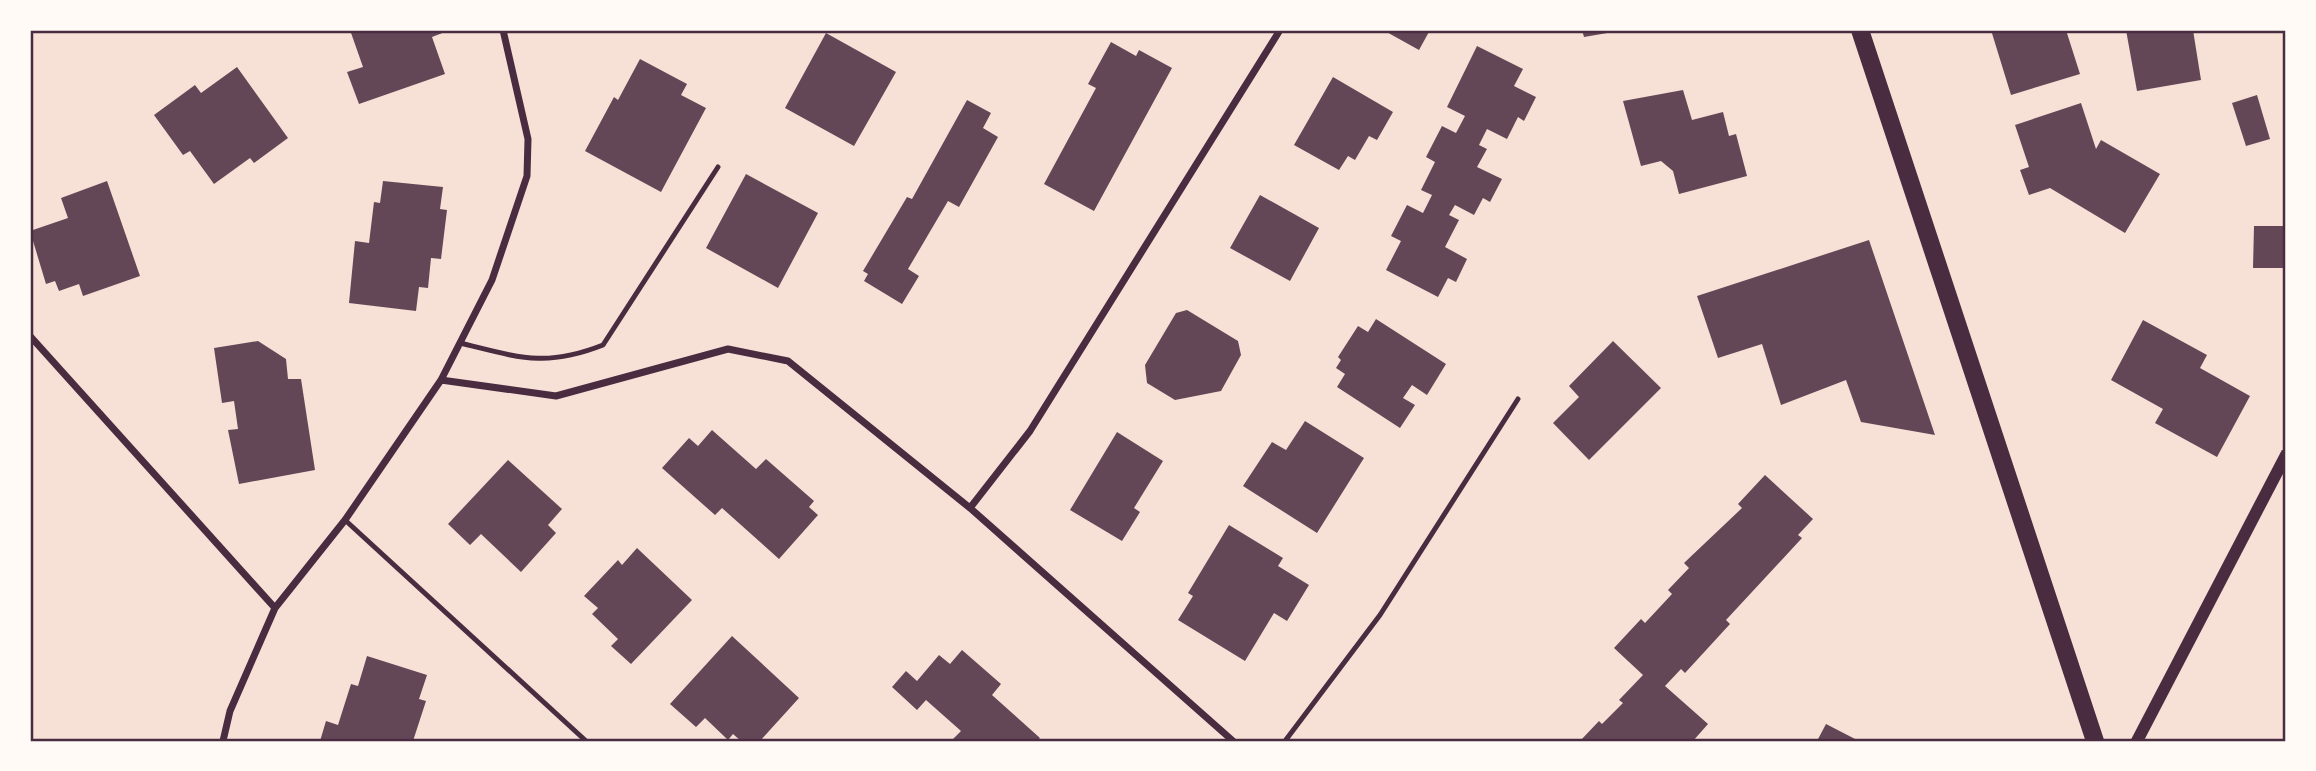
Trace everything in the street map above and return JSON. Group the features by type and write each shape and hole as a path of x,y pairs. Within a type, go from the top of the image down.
{"main road":[{"path":"1860,30 2095,741"}],"street":[{"path":"223,741 230,711 275,608 345,520 441,380 492,280 527,176 528,139 503,30"},
{"path":"970,508 1030,431 1280,30"},
{"path":"30,335 275,608"},
{"path":"441,380 556,396 728,349 788,361 970,508 1233,741"},
{"path":"2137,741 2286,455"}],"lane":[{"path":"460,342 527,359 571,358 603,345 718,167"},
{"path":"1285,741 1380,615 1518,399"},
{"path":"345,520 586,741"}],"building":[{"path":"350,30 444,30 445,32 432,37 445,74 359,104 347,72 363,67"},
{"path":"1383,30 1430,30 1419,50"},
{"path":"1582,30 1618,30 1619,31 1584,37"},
{"path":"1991,30 2066,30 2080,74 2011,95"},
{"path":"2126,30 2193,30 2201,80 2137,91"},
{"path":"826,33 896,72 854,146 785,108"},
{"path":"1111,42 1136,56 1139,50 1172,68 1094,211 1044,184 1096,88 1088,84"},
{"path":"1477,46 1523,69 1514,86 1536,97 1524,121 1518,117 1507,139 1487,129 1479,145 1487,149 1477,167 1502,179 1490,202 1483,198 1474,215 1455,205 1449,215 1459,220 1445,247 1467,259 1456,282 1448,278 1438,297 1386,270 1401,241 1391,236 1407,205 1423,213 1432,195 1421,190 1435,162 1426,157 1442,126 1456,133 1465,116 1447,107"},
{"path":"640,59 687,84 681,95 706,108 661,192 585,151 614,97 618,100"},
{"path":"237,67 288,138 254,163 250,158 214,184 190,151 183,155 154,115 195,85 201,93"},
{"path":"1333,77 1393,112 1377,140 1369,136 1355,160 1348,156 1339,170 1294,145"},
{"path":"1683,90 1692,120 1723,112 1729,136 1736,134 1747,176 1679,194 1673,171 1661,161 1641,166 1623,101"},
{"path":"2257,95 2270,139 2246,146 2232,103"},
{"path":"967,100 991,113 983,128 998,137 959,207 948,201 908,269 919,276 902,304 864,281 868,274 863,271 907,197 912,199"},
{"path":"2081,103 2096,149 2101,140 2160,174 2125,233 2050,188 2029,195 2020,170 2029,167 2015,125"},
{"path":"746,174 818,213 778,288 706,248"},
{"path":"107,181 140,276 83,296 79,284 59,291 55,281 46,284 30,231 68,218 61,198"},
{"path":"383,181 443,187 440,209 447,210 441,259 431,258 428,288 419,287 416,311 349,303 355,241 369,243 374,202 380,203"},
{"path":"1260,195 1319,228 1290,281 1230,248"},
{"path":"2254,226 2286,226 2286,268 2253,268"},
{"path":"1869,240 1935,435 1861,422 1846,380 1781,405 1762,344 1718,358 1697,296"},
{"path":"1187,310 1238,341 1241,355 1221,391 1175,400 1147,383 1145,365 1176,313"},
{"path":"1376,319 1446,364 1427,395 1412,385 1403,398 1415,405 1400,428 1337,387 1345,374 1336,368 1341,360 1338,357 1358,326 1368,332"},
{"path":"2143,320 2207,355 2200,368 2250,396 2217,457 2155,423 2163,409 2111,380"},
{"path":"258,341 286,359 288,379 301,379 315,470 239,484 228,430 238,429 234,401 222,403 214,348"},
{"path":"1613,341 1661,388 1589,460 1553,423 1579,397 1569,386"},
{"path":"1305,421 1364,458 1317,533 1243,486 1272,442 1286,450"},
{"path":"712,430 756,469 766,459 814,501 809,507 818,515 779,559 722,508 715,515 662,468 689,438 698,446"},
{"path":"1117,432 1163,461 1134,508 1140,512 1122,541 1070,510"},
{"path":"508,460 562,509 548,525 556,533 521,572 481,534 470,545 448,524"},
{"path":"1765,475 1813,519 1798,535 1802,538 1726,620 1730,624 1685,673 1681,669 1665,686 1708,724 1693,741 1580,741 1599,721 1602,724 1623,703 1619,700 1643,675 1614,648 1641,619 1645,623 1672,594 1668,590 1689,568 1684,563 1742,508 1738,504"},
{"path":"1229,525 1283,558 1278,566 1309,585 1287,621 1274,613 1245,661 1178,620 1193,596 1188,593"},
{"path":"637,548 692,600 631,664 611,646 618,639 592,614 598,608 584,596 618,560 622,565"},
{"path":"732,636 799,698 760,741 741,741 733,734 728,740 705,718 696,727 670,704"},
{"path":"962,650 1001,684 992,695 1040,738 1037,741 951,741 961,731 926,700 917,710 892,687 906,671 917,681 939,655 950,664"},
{"path":"367,656 427,675 419,699 426,701 413,741 320,741 326,721 338,725 351,684 358,686"},
{"path":"1826,724 1859,741 1817,741"}]}
